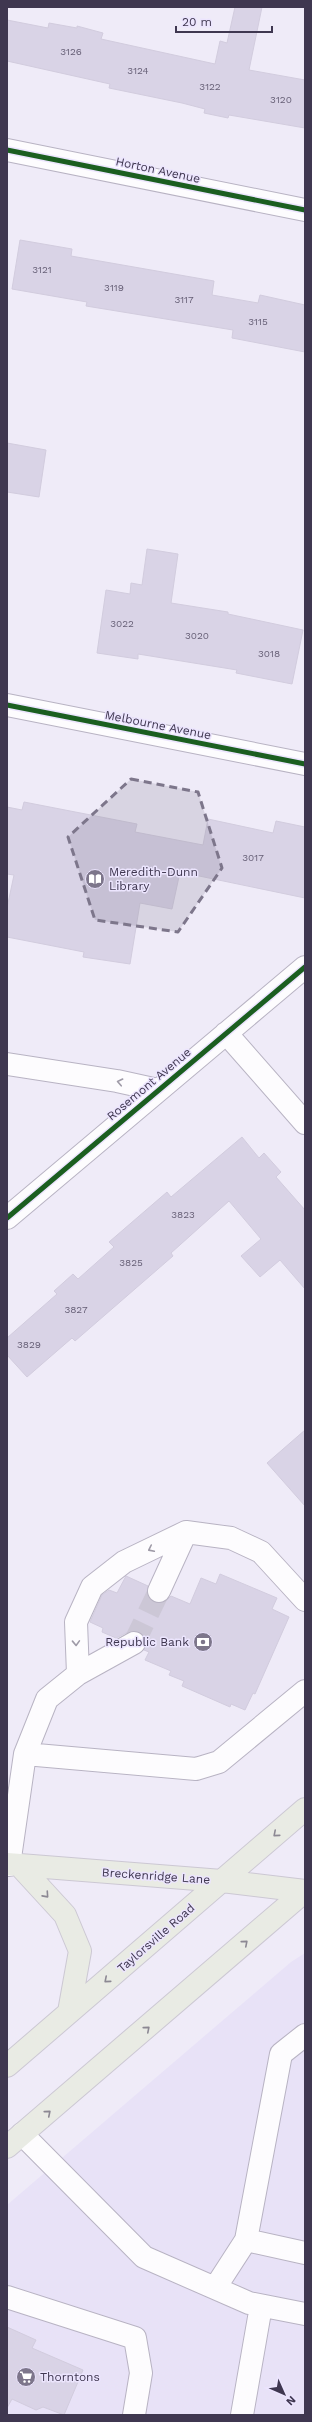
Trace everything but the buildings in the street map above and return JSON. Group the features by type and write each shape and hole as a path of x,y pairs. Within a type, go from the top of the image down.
{"main road":[{"name":"Taylorsville Road","path":"7,2066 305,1808"},
{"name":"Breckenridge Lane","path":"12,1865 222,1881 305,1891"},
{"path":"12,1865 64,1915 80,1951 69,2012"},
{"path":"15,2141 305,1891"}],"street":[{"name":"Horton Avenue","path":"7,150 305,210"},
{"name":"Melbourne Avenue","path":"7,705 305,764"},
{"name":"Rosemont Avenue","path":"7,1218 305,967"},
{"path":"226,1033 305,1123"},
{"path":"7,1064 117,1081 158,1090"},
{"path":"159,1591 186,1532"},
{"path":"78,1674 76,1622 92,1587 124,1562 186,1532 231,1538 261,1552 305,1600"},
{"path":"12,1865 25,1754 47,1699 78,1674 134,1643"},
{"path":"25,1754 196,1769 219,1762 305,1691"},
{"path":"215,2288 246,2240 282,2054 305,2034"},
{"path":"15,2141 144,2257 249,2303 305,2314"},
{"path":"246,2240 305,2253"},
{"path":"7,2297 135,2338 141,2373 134,2415"},
{"path":"242,2415 261,2306"}],"highlighted area":[{"path":"131,779 198,792 222,868 178,932 95,920 68,837"}],"shaded area":[{"path":"305,1953 305,2415 7,2415 7,2205 291,1962"}],"tunnel":[{"path":"134,1643 159,1591"}],"cycle path":[{"path":"7,150 305,210"},
{"path":"7,705 305,764"},
{"path":"7,1218 305,967"}],"place":[{"name":"Meredith-Dunn Library","path":"95,879"},
{"name":"Republic Bank","path":"203,1642"},
{"name":"Thorntons","path":"26,2377"}]}
